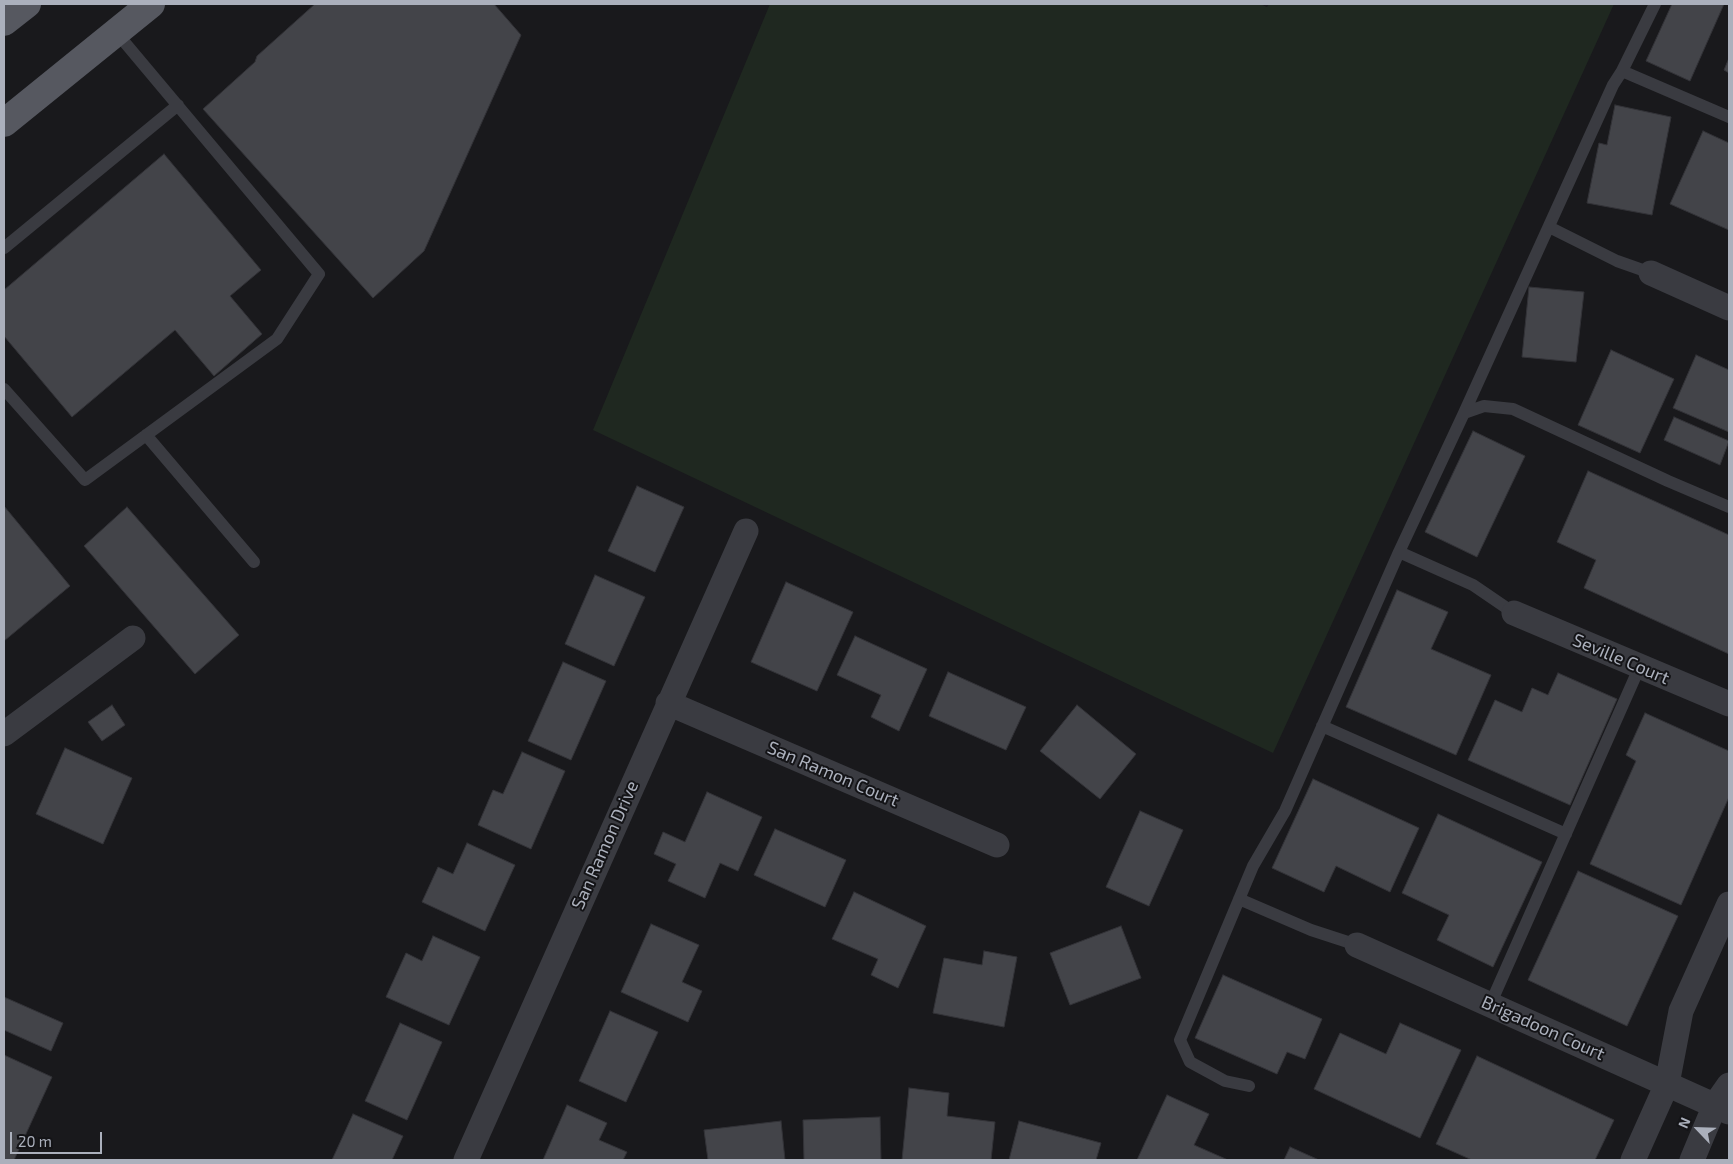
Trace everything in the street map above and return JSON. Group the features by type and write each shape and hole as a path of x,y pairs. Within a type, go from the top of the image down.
{"main road":[{"path":"4,22 26,4"},
{"path":"4,123 151,4"}],"street":[{"path":"1651,273 1729,308"},
{"name":"San Ramon Drive","path":"466,1160 746,531"},
{"name":"Seville Court","path":"1514,613 1729,704"},
{"path":"4,734 133,638"},
{"name":"San Ramon Court","path":"668,703 997,845"},
{"path":"1633,1160 1667,1084 1681,1011 1729,904"},
{"name":"Brigadoon Court","path":"1357,945 1722,1108"},
{"path":"1692,1160 1722,1108 1729,1085"}],"lane":[{"path":"1249,1086 1225,1082 1190,1062 1180,1040 1253,866 1285,811 1399,552 1613,85 1622,71 1655,4"},
{"path":"4,389 85,480 277,339 319,274 116,32"},
{"path":"1622,71 1729,117"},
{"path":"4,248 178,105"},
{"path":"1549,226 1617,261 1651,273"},
{"path":"1464,413 1484,406 1513,409 1668,481 1729,507"},
{"path":"146,435 254,562"},
{"path":"1399,552 1473,585 1514,613"},
{"path":"1490,1005 1640,666"},
{"path":"1322,726 1566,834"},
{"path":"1239,899 1311,930 1357,945"}],"shaded area":[{"path":"770,4 1260,4 1267,7 1269,4 1614,4 1273,753 593,430"}],"building":[{"path":"315,4 494,4 521,35 424,251 373,298 203,109 255,62 257,56"},
{"path":"1672,4 1724,4 1690,81 1646,61"},
{"path":"1729,58 1729,73 1724,70"},
{"path":"1615,105 1671,117 1652,215 1587,203 1599,143 1607,145"},
{"path":"1703,131 1729,143 1729,230 1670,204"},
{"path":"164,154 261,270 230,296 262,334 214,376 175,330 72,417 4,336 4,290"},
{"path":"1529,287 1584,292 1576,362 1522,357"},
{"path":"1611,350 1674,379 1640,453 1578,425"},
{"path":"1696,355 1729,370 1729,432 1673,408"},
{"path":"1674,417 1729,441 1720,465 1664,440"},
{"path":"1473,431 1525,456 1477,557 1425,532"},
{"path":"1588,471 1729,535 1729,654 1584,588 1596,560 1557,542"},
{"path":"637,486 684,507 655,572 608,551"},
{"path":"4,506 70,586 4,641"},
{"path":"127,507 239,635 195,674 84,546"},
{"path":"595,575 645,597 614,666 565,644"},
{"path":"786,582 853,612 817,691 751,662"},
{"path":"1397,590 1448,612 1431,649 1491,675 1456,755 1346,707"},
{"path":"855,636 927,669 899,731 871,717 881,695 837,675"},
{"path":"563,662 606,681 571,760 528,741"},
{"path":"948,672 1026,707 1006,750 929,716"},
{"path":"1558,673 1617,699 1570,805 1468,760 1495,700 1522,712 1532,688 1548,695"},
{"path":"112,705 125,725 102,741 88,722"},
{"path":"1077,705 1136,754 1100,799 1040,751"},
{"path":"1645,713 1729,751 1729,797 1681,905 1590,864 1636,761 1626,755"},
{"path":"65,748 132,778 103,844 36,814"},
{"path":"522,752 565,771 531,849 478,825 493,790 503,794"},
{"path":"1313,779 1419,828 1390,892 1336,866 1324,892 1272,868"},
{"path":"707,792 762,817 738,871 720,863 705,898 668,881 676,864 654,854 663,832 685,842"},
{"path":"1140,811 1183,830 1149,906 1106,887"},
{"path":"1438,814 1542,862 1493,967 1437,940 1449,915 1402,893"},
{"path":"775,829 846,860 825,907 754,875"},
{"path":"467,843 515,865 485,931 422,902 438,867 453,874"},
{"path":"1578,871 1678,916 1627,1026 1528,980"},
{"path":"854,892 926,926 898,988 871,975 878,959 832,939"},
{"path":"651,924 699,945 682,982 702,991 688,1022 621,992"},
{"path":"1121,926 1141,978 1070,1005 1050,953"},
{"path":"433,936 480,957 449,1025 386,997 406,953 422,961"},
{"path":"984,951 1017,957 1004,1027 933,1013 944,958 982,965"},
{"path":"1223,975 1322,1019 1305,1059 1287,1052 1277,1074 1195,1038"},
{"path":"4,997 63,1023 51,1051 4,1030"},
{"path":"610,1011 658,1032 626,1102 579,1081"},
{"path":"400,1023 442,1042 407,1120 365,1101"},
{"path":"1400,1023 1461,1050 1420,1138 1314,1089 1340,1033 1386,1054"},
{"path":"4,1055 52,1077 14,1160 4,1160"},
{"path":"1477,1056 1614,1120 1595,1160 1472,1160 1436,1144"},
{"path":"909,1088 949,1093 947,1116 995,1122 991,1160 902,1160"},
{"path":"1167,1095 1209,1114 1194,1145 1228,1160 1137,1160"},
{"path":"567,1105 607,1123 599,1140 627,1152 623,1160 543,1160"},
{"path":"353,1114 403,1136 392,1160 332,1160"},
{"path":"880,1117 881,1160 804,1160 803,1120"},
{"path":"781,1121 785,1160 708,1160 704,1130"},
{"path":"1019,1121 1101,1143 1096,1160 1009,1160"},
{"path":"1290,1147 1319,1160 1284,1160"}]}
